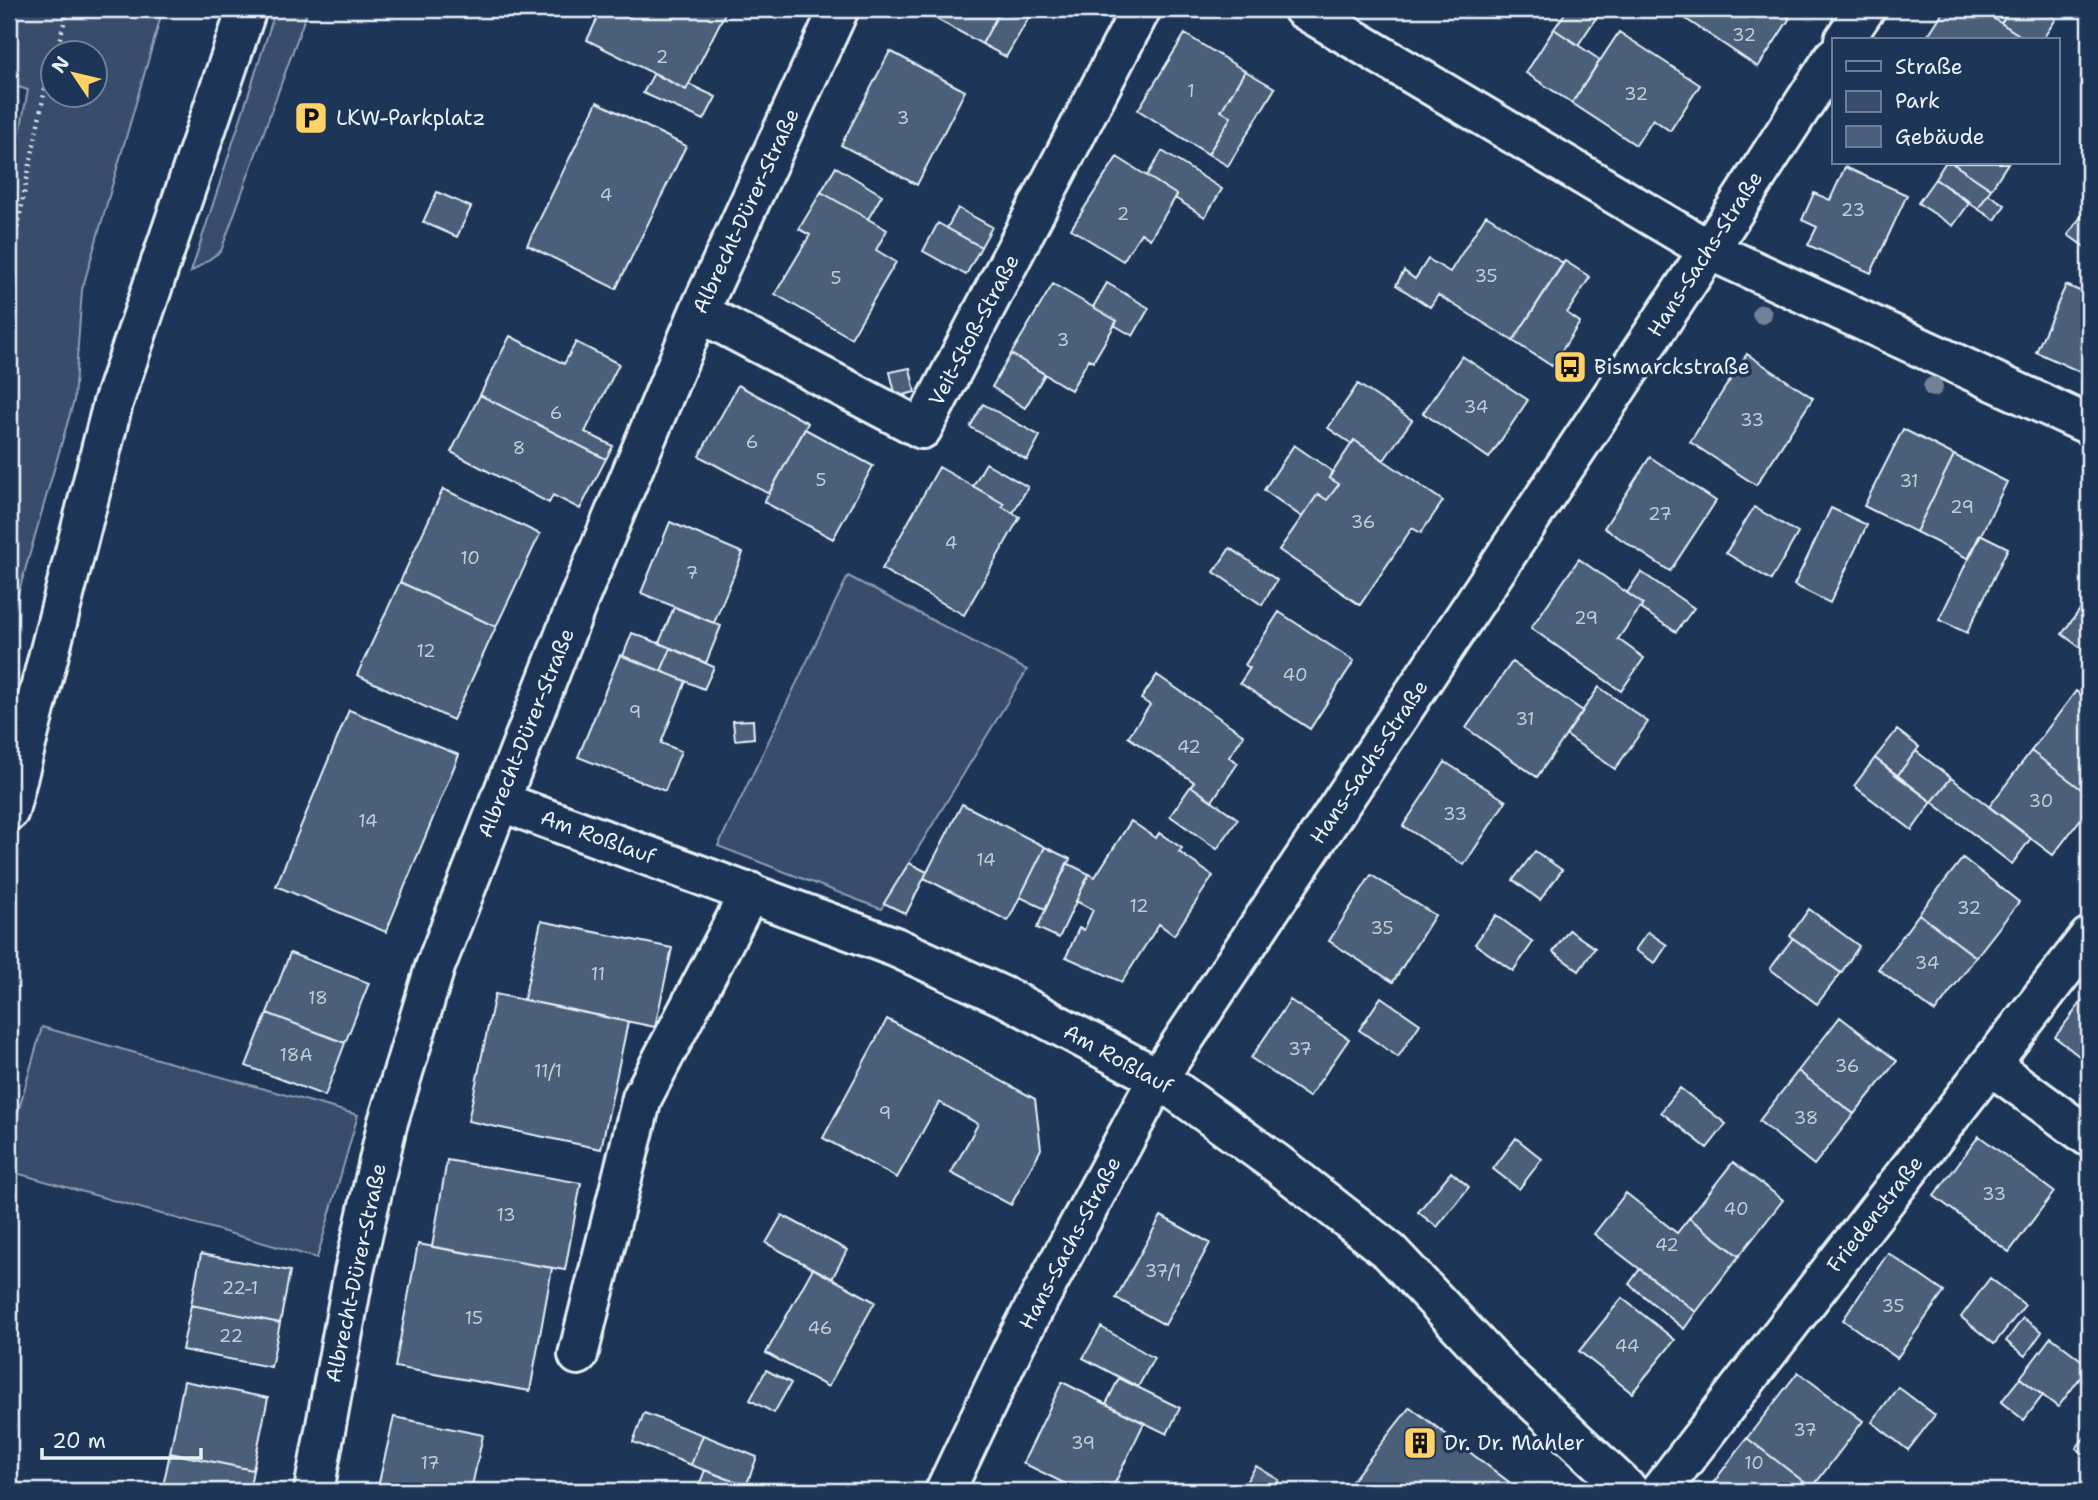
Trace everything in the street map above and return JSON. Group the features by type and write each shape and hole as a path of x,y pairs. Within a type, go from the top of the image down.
{"street":[{"path":"9,811 113,403 247,9"},
{"name":"Albrecht-Dürer-Straße","path":"313,1491 354,1272 387,1125 435,967 578,600 699,313 839,9"},
{"name":"Veit-Stoß-Straße","path":"699,313 922,429 1142,9"},
{"path":"1303,9 1709,250 2089,425"},
{"path":"1845,38 1865,9"},
{"name":"Hans-Sachs-Straße","path":"946,1491 1016,1342 1158,1078 1709,250 1832,60"},
{"name":"Am Roßlauf","path":"499,801 750,892 920,958 1009,999 1158,1078 1276,1163 1390,1252 1504,1373 1629,1491"},
{"path":"578,1355 642,1098 750,892"},
{"name":"Friedenstraße","path":"1660,1491 2089,937"},
{"path":"1990,1065 2089,1137"}],"path":[{"path":"59,38 68,9"},
{"path":"9,269 41,108"}],"green space":[{"path":"9,9 163,9 82,290 74,400 9,626 9,188 28,90 9,84"},
{"path":"276,9 308,9 221,251 191,272"},
{"path":"848,576 1027,670 881,909 718,846"},
{"path":"42,1027 358,1115 317,1258 9,1171 9,1144"}],"building":[{"path":"602,9 614,9 630,17 634,9 727,9 686,90 587,40"},
{"path":"918,9 1001,9 982,44"},
{"path":"1001,9 1034,9 1006,57 982,44"},
{"path":"1568,9 1602,9 1578,45 1554,29"},
{"path":"1671,9 1776,9 1790,18 1758,67"},
{"path":"1945,9 1979,9 2024,38 1926,38"},
{"path":"2011,9 2041,9 2056,19 2043,38 2024,38 2001,23"},
{"path":"1554,29 1600,60 1572,103 1526,73"},
{"path":"1619,32 1700,85 1670,131 1653,119 1636,145 1572,103"},
{"path":"1185,34 1245,71 1221,111 1231,117 1208,154 1138,110"},
{"path":"890,51 965,91 917,185 841,145"},
{"path":"1245,71 1275,88 1228,166 1208,154 1231,117 1221,111"},
{"path":"654,73 686,90 689,84 716,97 704,120 643,93"},
{"path":"597,102 686,146 616,289 527,245"},
{"path":"1162,151 1222,189 1205,217 1147,176"},
{"path":"1117,157 1177,195 1150,239 1141,233 1123,261 1071,229"},
{"path":"1944,164 1954,164 1991,189 1978,209 1935,179"},
{"path":"1954,164 2007,164 1991,189"},
{"path":"836,167 882,195 868,219 821,192"},
{"path":"1845,167 1907,195 1871,273 1808,245 1817,227 1802,220 1814,193 1830,200"},
{"path":"1935,179 1970,202 1953,226 1918,203"},
{"path":"437,192 471,207 457,237 423,222"},
{"path":"821,192 887,230 876,250 896,262 851,338 775,294 810,235 799,229"},
{"path":"1988,194 2005,205 1995,220 1978,209"},
{"path":"2089,205 2089,250 2068,235"},
{"path":"958,208 992,227 981,247 947,228"},
{"path":"1486,215 1563,263 1513,341 1438,295 1430,307 1396,285 1404,271 1415,279 1428,259 1450,272"},
{"path":"938,223 981,247 966,275 923,251"},
{"path":"1565,261 1590,277 1567,313 1580,322 1552,366 1513,341"},
{"path":"1107,283 1149,308 1133,336 1114,325 1117,321 1093,307"},
{"path":"1053,284 1117,321 1093,362 1089,359 1071,390 1011,354"},
{"path":"2066,285 2089,295 2089,376 2036,352"},
{"path":"510,336 564,364 576,342 619,364 585,432 613,446 606,459 480,395"},
{"path":"1011,354 1045,374 1025,408 992,387"},
{"path":"1747,354 1813,398 1756,485 1690,442"},
{"path":"1462,356 1528,400 1489,458 1423,413"},
{"path":"910,368 915,392 896,397 890,372"},
{"path":"1358,384 1412,420 1384,460 1354,440 1352,444 1328,428"},
{"path":"738,385 808,423 769,494 699,456"},
{"path":"480,395 606,459 580,509 553,495 549,503 451,452"},
{"path":"983,404 1040,436 1027,460 970,427"},
{"path":"805,429 873,466 833,539 764,502"},
{"path":"1903,429 1954,455 1916,532 1864,506"},
{"path":"1354,440 1443,501 1421,533 1412,528 1360,605 1279,550 1318,494 1327,500 1339,484 1329,478"},
{"path":"1294,445 1332,471 1329,478 1339,484 1327,500 1318,494 1302,517 1264,490"},
{"path":"1954,455 2007,482 1969,559 1916,532"},
{"path":"1650,457 1716,501 1670,571 1604,528"},
{"path":"986,463 1028,487 1013,513 1002,507 1004,504 973,486"},
{"path":"939,467 1004,504 1002,507 1020,517 964,615 882,569"},
{"path":"443,489 540,534 496,627 400,582"},
{"path":"1754,507 1798,533 1771,580 1726,553"},
{"path":"1831,508 1867,525 1830,603 1794,585"},
{"path":"670,522 743,553 714,623 641,593"},
{"path":"1980,534 2008,548 1967,633 1939,620"},
{"path":"1230,548 1277,580 1262,605 1214,572"},
{"path":"1579,559 1643,604 1618,639 1644,658 1621,691 1531,628"},
{"path":"1641,572 1694,608 1676,632 1640,608 1643,604 1627,593"},
{"path":"400,582 496,627 453,720 357,675"},
{"path":"674,607 721,626 706,663 659,643"},
{"path":"2082,607 2089,613 2089,654 2062,634"},
{"path":"1279,612 1354,661 1310,729 1240,683 1250,668 1245,665"},
{"path":"632,633 671,648 661,671 623,656"},
{"path":"671,648 714,667 704,689 661,671"},
{"path":"620,655 686,681 661,743 681,751 665,791 578,757"},
{"path":"1512,662 1583,711 1537,777 1466,728"},
{"path":"1157,675 1244,735 1229,757 1238,763 1212,801 1191,786 1194,782 1128,737 1150,705 1141,699"},
{"path":"1599,687 1648,722 1615,769 1566,735"},
{"path":"2076,691 2089,701 2089,795 2031,751"},
{"path":"349,710 459,755 386,932 276,886"},
{"path":"753,720 754,738 735,740 733,721"},
{"path":"1897,730 1919,747 1897,776 1875,758"},
{"path":"1916,751 1951,778 1932,802 1897,776"},
{"path":"2031,751 2089,795 2089,808 2053,855 1989,807"},
{"path":"1875,758 1932,802 1912,830 1854,786"},
{"path":"1445,762 1506,801 1464,865 1403,826"},
{"path":"1951,778 2031,838 2012,864 1932,802"},
{"path":"1191,786 1238,819 1217,849 1170,816"},
{"path":"962,804 1045,847 1008,921 924,878"},
{"path":"1131,821 1156,838 1159,833 1182,848 1179,852 1213,876 1174,935 1159,924 1122,982 1066,957 1079,928 1084,930 1093,910 1076,901 1089,874 1095,877"},
{"path":"1045,847 1070,859 1045,909 1020,897"},
{"path":"1535,851 1562,870 1540,900 1513,880"},
{"path":"1963,858 2019,902 1976,957 1919,914"},
{"path":"909,863 927,872 906,914 884,903"},
{"path":"1067,863 1089,874 1059,938 1037,928"},
{"path":"1371,875 1435,915 1393,982 1329,941"},
{"path":"1809,909 1859,946 1841,973 1790,936"},
{"path":"1919,914 1976,957 1935,1012 1878,969"},
{"path":"1496,915 1533,942 1513,971 1475,944"},
{"path":"541,921 672,948 655,1027 524,1000"},
{"path":"1569,930 1595,948 1579,971 1553,952"},
{"path":"1648,932 1667,945 1655,963 1635,950"},
{"path":"1793,938 1841,973 1817,1004 1770,969"},
{"path":"290,953 369,983 345,1043 267,1013"},
{"path":"2089,992 2089,1064 2055,1037"},
{"path":"495,994 628,1022 601,1149 468,1121"},
{"path":"1381,997 1420,1024 1398,1057 1359,1030"},
{"path":"1290,1000 1349,1039 1309,1097 1251,1058"},
{"path":"267,1013 345,1043 325,1096 246,1066"},
{"path":"1840,1017 1897,1061 1854,1114 1798,1071"},
{"path":"887,1019 1035,1099 1041,1149 1011,1205 951,1173 978,1124 939,1102 897,1178 823,1138"},
{"path":"1798,1071 1854,1114 1814,1165 1759,1121"},
{"path":"1680,1088 1726,1124 1707,1148 1661,1112"},
{"path":"1979,1136 2054,1192 2009,1252 1934,1196"},
{"path":"1516,1138 1542,1159 1519,1189 1493,1169"},
{"path":"447,1160 581,1183 565,1270 432,1247"},
{"path":"1733,1162 1783,1200 1739,1256 1689,1218"},
{"path":"1451,1172 1469,1187 1437,1227 1418,1212"},
{"path":"1626,1193 1677,1233 1689,1218 1739,1256 1696,1312 1594,1234"},
{"path":"782,1215 847,1250 832,1279 766,1243"},
{"path":"1161,1216 1210,1243 1165,1325 1116,1298"},
{"path":"418,1244 552,1268 530,1391 395,1367"},
{"path":"1888,1253 1944,1292 1897,1358 1843,1320"},
{"path":"201,1254 290,1271 280,1323 191,1305"},
{"path":"813,1268 875,1302 828,1387 766,1353"},
{"path":"1640,1269 1696,1312 1684,1329 1629,1284"},
{"path":"1990,1278 2025,1305 1994,1344 1961,1317"},
{"path":"1622,1298 1675,1340 1632,1393 1579,1351"},
{"path":"191,1305 280,1323 271,1367 182,1350"},
{"path":"2023,1318 2042,1332 2025,1356 2006,1341"},
{"path":"1101,1327 1154,1358 1138,1387 1083,1358"},
{"path":"2051,1337 2089,1366 2058,1407 2020,1378"},
{"path":"766,1370 791,1383 774,1413 750,1400"},
{"path":"1798,1372 1863,1421 1812,1488 1747,1438"},
{"path":"1119,1378 1180,1408 1167,1434 1106,1404"},
{"path":"2020,1378 2043,1395 2024,1420 2001,1402"},
{"path":"184,1381 268,1398 253,1470 170,1453"},
{"path":"1062,1382 1144,1423 1111,1491 1080,1491 1023,1463"},
{"path":"1898,1387 1935,1415 1908,1450 1872,1422"},
{"name":"Dr. Dr. Mahler","path":"1410,1407 1513,1485 1508,1491 1365,1491 1352,1481"},
{"path":"644,1413 703,1435 691,1465 633,1442"},
{"path":"394,1417 483,1435 471,1491 377,1491"},
{"path":"2089,1432 2089,1458 2076,1448"},
{"path":"703,1435 757,1457 746,1486 691,1465"},
{"path":"1747,1438 1812,1488 1809,1491 1707,1491"},
{"path":"170,1453 253,1470 249,1491 162,1491"},
{"path":"1256,1466 1279,1480 1272,1491 1250,1491 1243,1487"},
{"path":"705,1470 746,1486 761,1491 697,1491"}],"place":[{"name":"LKW-Parkplatz","path":"311,118"},
{"name":"Bismarckstraße","path":"1570,367"},
{"name":"Dr. Dr. Mahler","path":"1420,1443"}]}
